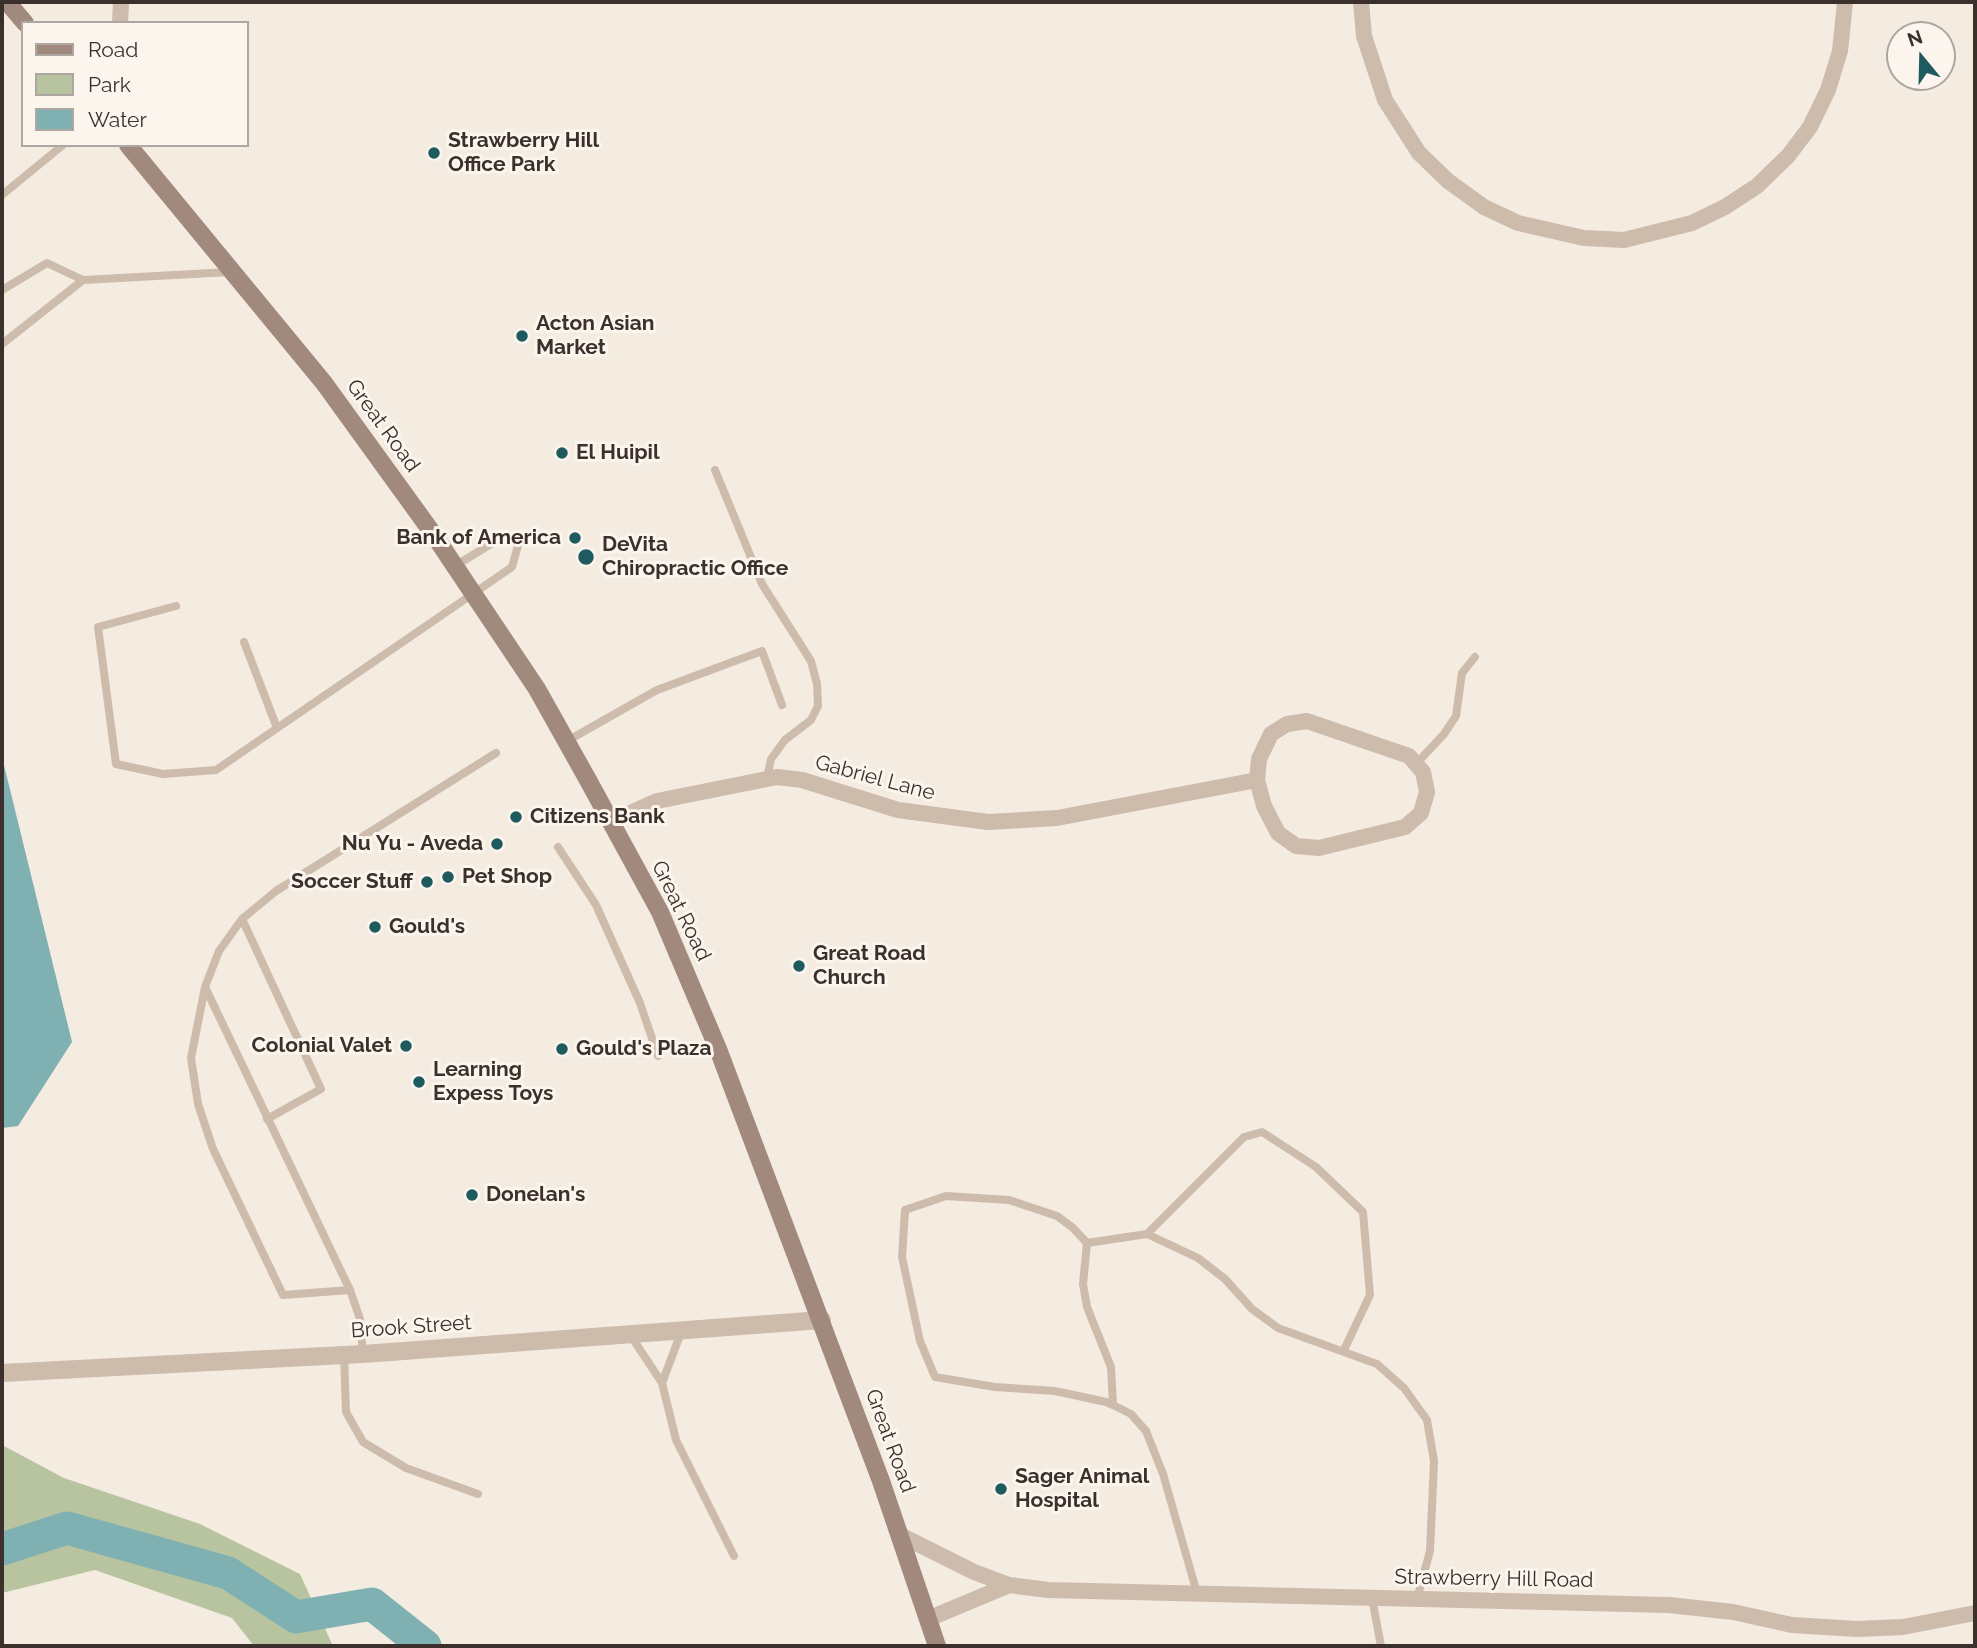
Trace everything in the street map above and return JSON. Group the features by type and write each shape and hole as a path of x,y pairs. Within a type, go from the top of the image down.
{"main road":[{"path":"8,2 23,21"},
{"name":"Great Road","path":"130,147 324,383 455,566 537,689 660,912 719,1049 822,1320 937,1646"},
{"path":"143,147 149,170"}],"street":[{"path":"1361,2 1364,36 1385,100 1419,153 1448,181 1484,207 1518,223 1584,238 1624,240 1692,223 1725,207 1757,186 1788,156 1810,127 1828,90 1840,51 1845,2"},
{"path":"1297,721 1317,723 1399,751 1417,763 1425,776 1427,792 1424,808 1414,821 1401,830 1319,848 1296,846 1278,833 1264,806 1257,780 1257,764 1268,738 1283,726 1297,721"},
{"name":"Gabriel Lane","path":"610,822 657,801 767,778 802,780 880,805 935,817 1013,822 1074,815 1257,780"},
{"name":"Brook Street","path":"2,1373 363,1354 822,1320"},
{"name":"Strawberry Hill Road","path":"900,1535 1009,1585 1048,1590 1670,1605 1733,1612 1792,1625 1857,1629 1903,1627 1975,1614"},
{"path":"928,1619 1009,1585"}],"lane":[{"path":"2,195 61,147"},
{"path":"2,290 47,263 83,281 233,272"},
{"path":"2,344 83,281"},
{"path":"715,470 762,584 811,661 817,684 818,706 811,720 785,740 771,759 767,778"},
{"path":"176,606 98,627 116,764 163,774 216,770 512,567 519,542 494,542 455,566"},
{"path":"244,642 277,728"},
{"path":"567,741 657,690 762,651 782,705"},
{"path":"1417,763 1444,734 1456,716 1462,673 1475,657"},
{"path":"351,1290 283,1295 274,1277 213,1149 198,1104 191,1058 205,987 219,951 242,919 276,891 496,753"},
{"path":"558,847 596,905 640,1003 658,1056"},
{"path":"242,919 321,1089 267,1119"},
{"path":"205,987 351,1290 360,1319 363,1354"},
{"path":"1147,1234 1244,1137 1262,1132 1316,1167 1363,1212 1370,1295 1344,1350"},
{"path":"1087,1243 1057,1216 1009,1200 946,1196 905,1210 902,1257 920,1341 935,1377 995,1388 1055,1391 1113,1405 1131,1414 1146,1431 1163,1474 1197,1593"},
{"path":"1087,1243 1147,1234 1198,1258 1226,1279 1252,1309 1278,1328 1377,1364 1404,1388 1427,1420 1434,1461 1434,1509 1430,1551 1417,1599"},
{"path":"1087,1243 1083,1284 1087,1307 1111,1367 1113,1405"},
{"path":"662,1383 682,1330"},
{"path":"631,1335 662,1383 676,1440 734,1556"},
{"path":"344,1354 346,1412 363,1442 406,1468 478,1494"},
{"path":"1372,1598 1381,1646"}],"green space":[{"path":"2,1445 64,1478 200,1524 300,1574 333,1646 254,1646 232,1618 95,1570 2,1593"}],"water":[{"path":"2,757 72,1042 18,1126 2,1128"}],"waterway":[{"path":"2,1549 67,1528 228,1573 296,1617 372,1604 425,1646"}],"place":[{"name":"Strawberry Hill Office Park","path":"434,153"},
{"name":"Acton Asian Market","path":"522,336"},
{"name":"El Huipil","path":"562,453"},
{"name":"Bank of America","path":"575,538"},
{"name":"DeVita Chiropractic Office","path":"586,557"},
{"name":"Citizens Bank","path":"516,817"},
{"name":"Nu Yu - Aveda","path":"497,844"},
{"name":"Pet Shop","path":"448,877"},
{"name":"Soccer Stuff","path":"427,882"},
{"name":"Gould's","path":"375,927"},
{"name":"Great Road Church","path":"799,966"},
{"name":"Colonial Valet","path":"406,1046"},
{"name":"Gould's Plaza","path":"562,1049"},
{"name":"Learning Expess Toys","path":"419,1082"},
{"name":"Donelan's","path":"472,1195"},
{"name":"Sager Animal Hospital","path":"1001,1489"}]}
